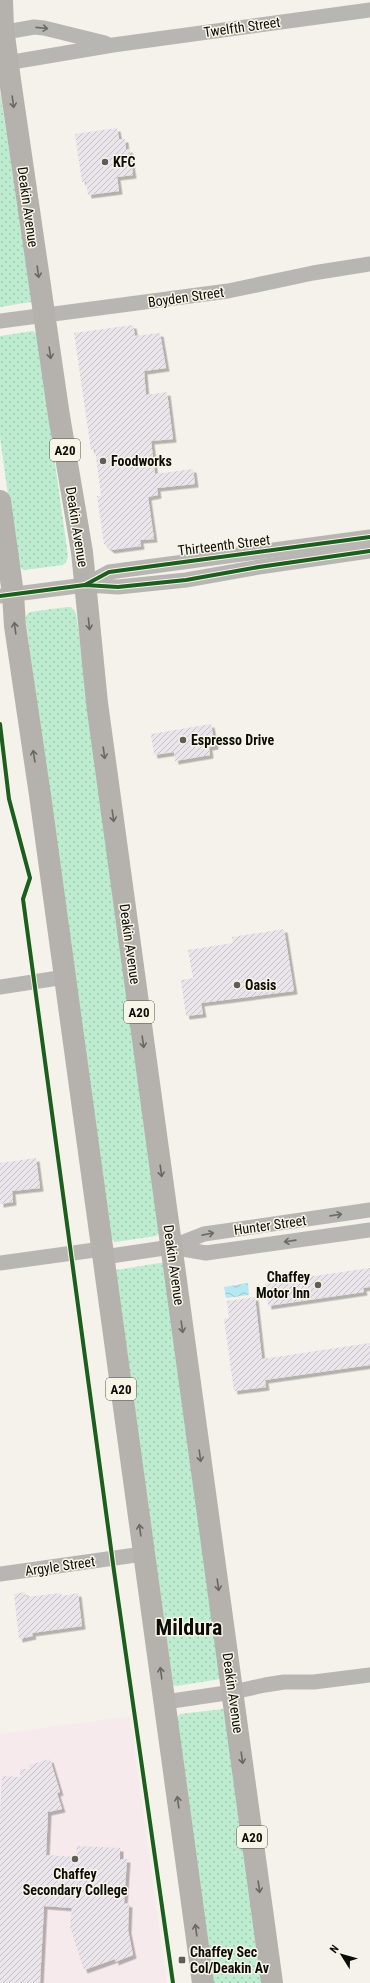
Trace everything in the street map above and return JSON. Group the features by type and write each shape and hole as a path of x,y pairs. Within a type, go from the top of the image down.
{"highway":[{"name":"Deakin Avenue","path":"2,0 4,64 82,552 97,703 272,1983"},
{"name":"A20","path":"0,501 6,595 14,626 65,977 203,1983"}],"street":[{"name":"Twelfth Street","path":"4,64 114,45 370,10"},
{"name":"Twelfth Street","path":"2,32 44,28 75,37 114,45"},
{"name":"Boyden Street","path":"0,321 228,291 319,272 370,264"},
{"name":"Thirteenth Street","path":"85,585 108,572 370,537"},
{"name":"Thirteenth Street","path":"6,595 85,585 118,587 186,580 258,567 370,551"},
{"path":"0,987 65,977"},
{"name":"Hunter Street","path":"171,1247 204,1234 370,1210"},
{"name":"Hunter Street","path":"0,1263 171,1247 206,1253 370,1230"},
{"name":"Argyle Street","path":"0,1574 144,1554"},
{"path":"165,1702 233,1692 284,1682 313,1682 370,1675"}],"shaded area":[{"name":"Chaffey Secondary College","path":"130,1716 167,1983 0,1983 0,1734"}],"green space":[{"path":"0,91 32,300 31,302 0,307"},
{"path":"33,331 37,334 68,556 63,565 24,570 19,567 17,561 0,437 0,336"},
{"path":"71,607 76,613 161,1230 156,1236 115,1242 110,1238 26,622 26,616 30,612"},
{"path":"163,1263 220,1679 177,1686 173,1685 116,1270"},
{"path":"225,1710 264,1983 212,1983 177,1718 180,1714"}],"water":[{"path":"248,1283 249,1295 226,1298 224,1287"}],"building":[{"name":"KFC","path":"117,128 119,139 125,139 126,150 129,149 133,175 117,177 119,191 88,195 86,181 82,182 75,134"},
{"path":"133,325 135,336 160,333 166,368 144,371 146,395 167,392 173,439 151,441 155,474 193,469 195,484 157,488 158,495 148,497 154,539 140,540 141,546 111,550 104,544 97,496 101,496 95,449 91,450 74,333"},
{"name":"Espresso Drive","path":"211,724 215,746 209,747 210,755 175,761 174,752 154,755 151,734"},
{"path":"284,929 294,991 201,1003 203,1014 186,1016 181,980 193,978 188,950 233,943 232,937"},
{"path":"36,1158 40,1188 12,1191 13,1202 0,1204 0,1163"},
{"name":"Chaffey Motor Inn","path":"370,1268 370,1287 363,1288 364,1292 268,1306 265,1283"},
{"path":"255,1297 262,1359 370,1343 370,1365 265,1380 266,1387 234,1391 224,1319 229,1318 227,1301"},
{"path":"25,1592 26,1597 61,1593 62,1596 78,1593 82,1626 32,1633 33,1636 19,1639 14,1594"},
{"path":"50,1759 60,1792 57,1793 62,1809 48,1812 46,1855 76,1857 77,1846 120,1848 120,1859 127,1859 124,1903 129,1904 128,1930 133,1955 115,1962 115,1959 84,1970 70,1927 72,1908 44,1906 40,1983 0,1983 0,1814 2,1776 20,1777 20,1769 29,1769 29,1765"}],"cycle path":[{"path":"85,585 109,572 370,537"},
{"path":"0,596 85,585 118,587 186,580 259,567 370,551"},
{"path":"0,724 9,799 30,878 23,899 114,1571 173,1983"}],"place":[{"name":"KFC","path":"105,162"},
{"name":"Foodworks","path":"103,461"},
{"name":"Espresso Drive","path":"183,740"},
{"name":"Oasis","path":"237,985"},
{"name":"Chaffey Motor Inn","path":"318,1285"},
{"name":"Chaffey Secondary College","path":"75,1859"},
{"name":"Chaffey Sec Col/Deakin Av","path":"182,1960"}],"district":[{"name":"Mildura","path":"189,1627"}]}
